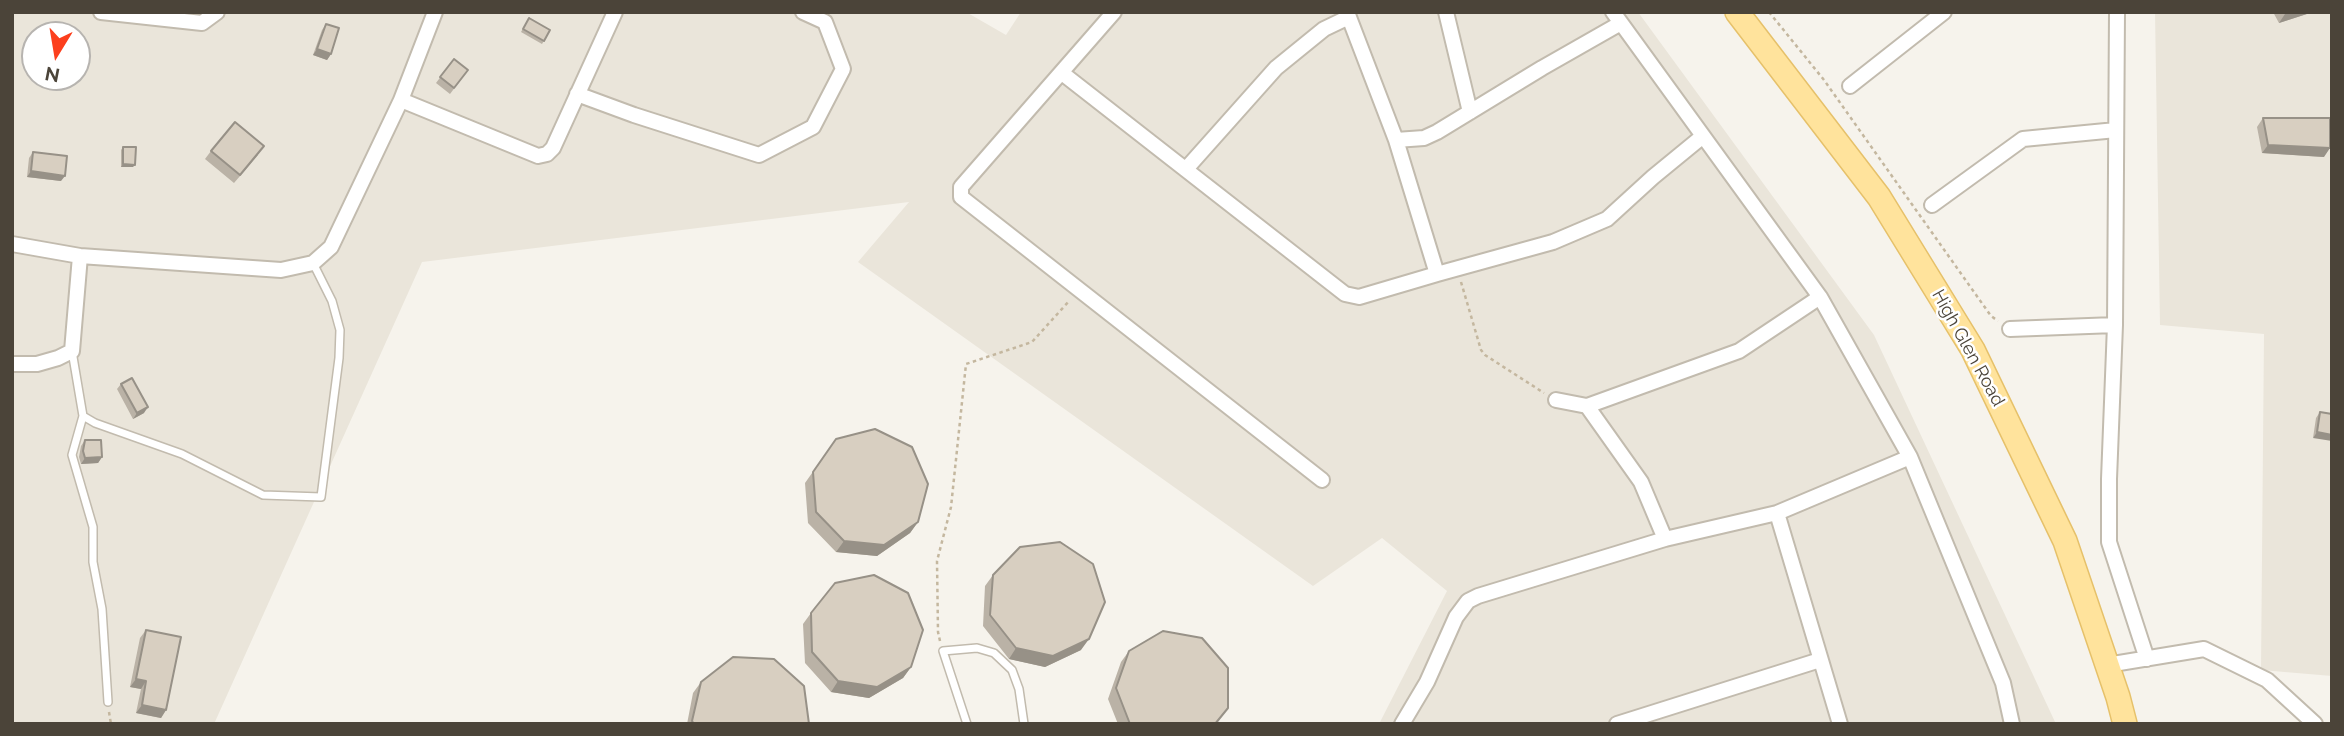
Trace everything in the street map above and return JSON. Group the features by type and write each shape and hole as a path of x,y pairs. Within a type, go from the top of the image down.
{"main road":[{"name":"High Glen Road","path":"1737,12 1879,197 1973,350 2065,541 2125,724"}],"street":[{"path":"101,12 202,23 217,12"},
{"path":"12,244 80,256 281,270 313,262 331,247 401,100 435,12"},
{"path":"401,100 542,156 554,148 615,12"},
{"path":"578,94 759,155 813,127 843,69 825,22 803,12"},
{"path":"1114,12 961,187 960,194 964,200 1322,480"},
{"path":"1446,12 1470,112"},
{"path":"1850,86 1944,12"},
{"path":"2117,12 2115,325 2109,542 2147,659"},
{"path":"1186,169 1276,68 1324,29 1348,15 1396,140 1437,274"},
{"path":"1396,140 1424,138 1470,112 1617,17 1820,297 1910,457 2003,683 2012,724"},
{"path":"1062,73 1348,296 1359,298 1457,267 1553,242 1608,219 1703,136"},
{"path":"1932,205 2024,139 2116,130"},
{"path":"12,363 37,364 72,351 80,256"},
{"path":"1556,400 1587,406 1739,351 1820,297"},
{"path":"2010,329 2115,325"},
{"path":"1587,406 1641,482 1665,539"},
{"path":"1402,724 1427,682 1456,617 1468,601 1665,539 1777,513 1910,457"},
{"path":"1777,513 1840,724"},
{"path":"2107,665 2204,649 2267,680 2315,724"},
{"path":"1617,724 1820,660"}],"lane":[{"path":"83,415 95,423 182,454 263,495 321,497 339,358 340,330 332,301 313,262"},
{"path":"72,351 83,415 72,455 93,527 93,562 102,609 108,702"},
{"path":"967,724 943,651 976,648 994,653 1012,670 1019,689 1024,724"}],"path":[{"path":"1769,12 1824,80 1991,316 2010,329"},
{"path":"1457,267 1481,350 1556,400"},
{"path":"943,651 937,632 937,561 951,507 966,364 1032,342 1079,290"}],"shaded area":[{"path":"12,12 966,12 1006,35 1021,12 1638,12 1874,335 2056,724 1379,724 1447,591 1382,538 1313,586 858,262 909,202 422,262 214,724 12,724"},
{"path":"2155,12 2332,12 2332,676 2261,670 2264,334 2160,325"}],"building":[{"path":"529,18 550,30 544,41 523,29"},
{"path":"326,24 339,28 331,54 317,49"},
{"path":"454,59 468,70 454,88 440,77"},
{"path":"2263,118 2330,118 2330,148 2268,145"},
{"path":"235,122 264,146 240,175 211,151"},
{"path":"123,147 136,147 135,165 123,164"},
{"path":"33,152 67,156 65,176 31,171"},
{"path":"132,378 148,407 137,413 121,384"},
{"path":"2320,412 2332,414 2332,435 2317,432"},
{"path":"875,429 912,447 928,484 918,522 884,545 844,541 816,512 813,472 836,439"},
{"path":"85,440 101,440 102,457 85,458"},
{"path":"1060,542 1093,564 1105,602 1089,639 1053,656 1016,648 990,615 993,575 1020,547"},
{"path":"874,575 908,593 923,630 911,667 877,687 838,681 812,652 811,613 835,583"},
{"path":"146,630 181,637 166,710 142,705 146,681 136,679"},
{"path":"1163,631 1202,638 1228,668 1228,708 1215,724 1130,724 1116,688 1129,651"},
{"path":"733,657 774,659 804,686 809,724 694,724 692,721 701,682"}]}
